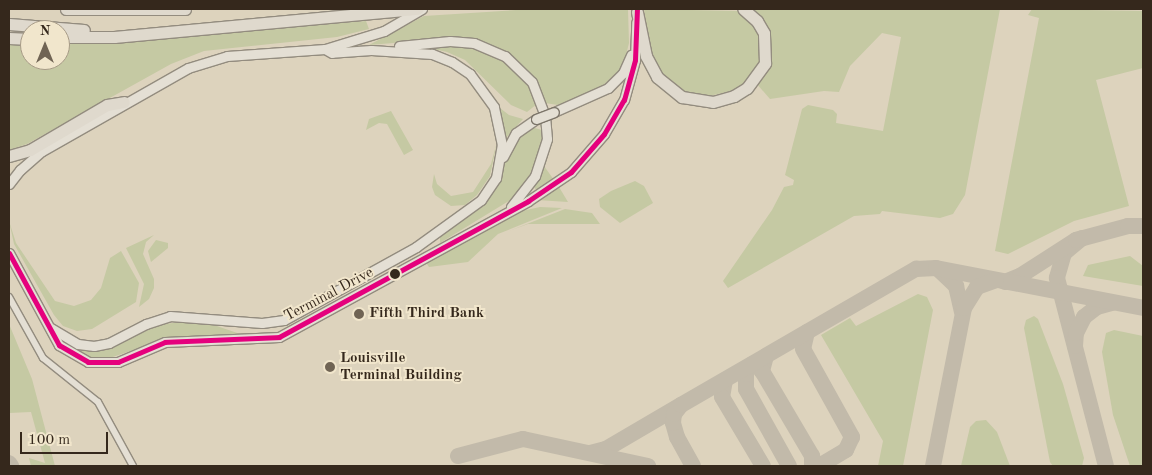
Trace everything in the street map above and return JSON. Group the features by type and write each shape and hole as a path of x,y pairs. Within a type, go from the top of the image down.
{"highway":[{"path":"66,9 185,9"},
{"path":"70,38 135,35 262,21 420,9"},
{"path":"637,10 646,56 657,78 682,97 713,102 734,96 747,88 765,62 764,33 757,21 742,9"},
{"path":"9,24 110,30 252,19 262,21"},
{"path":"9,156 30,150 107,105 124,102"}],"main road":[{"name":"Terminal Drive","path":"9,184 34,158 124,102 200,63 227,56 326,49 374,35 407,20 420,9"},
{"path":"51,328 59,345 69,354 98,364 118,362 165,342 279,337 565,178 600,140 624,100 635,60 637,10"},
{"path":"500,167 516,133 536,118 598,94 616,82 628,65 635,38"},
{"path":"371,50 450,41 474,43 505,56 527,76 543,109 547,139 535,176 507,210"},
{"name":"Terminal Drive","path":"9,253 51,328 72,341 94,346 109,343 151,321 170,316 262,323 284,320 416,247 481,200 492,188 500,167 502,145 497,118 489,98 470,74 452,62 432,54 371,50 332,53 326,49"}],"street":[{"path":"9,297 44,358 98,402 133,466"}],"green space":[{"path":"532,9 628,9 629,43 623,67 598,90 558,105 545,103 531,77 504,52 430,40 369,45 424,16"},
{"path":"644,9 737,11 750,20 760,38 759,64 752,77 735,90 705,97 680,91 652,65"},
{"path":"749,9 1000,9 965,195 953,214 940,218 882,211 880,214 854,216 728,288 723,281 772,210 784,187 793,185 794,180 785,175 802,109 808,105 833,110 837,114 836,123 883,131 901,37 882,33 850,66 839,92 824,91 770,99 756,83 769,48"},
{"path":"1032,9 1143,11 1143,68 1096,80 1129,206 1074,221 1008,254 995,251 1039,18 1028,15"},
{"path":"366,21 369,29 337,37 204,51 171,64 27,144 9,150 9,43 20,44 20,70 70,70 70,44"},
{"path":"464,45 499,57 511,66 527,83 537,104 527,112 511,105 465,60 447,52 424,47"},
{"path":"496,105 509,115 523,119 505,139"},
{"path":"391,111 413,150 404,155 387,124 379,123 366,130 369,119"},
{"path":"531,127 542,130 542,145 531,177 517,196 440,243 440,234 489,198 515,138"},
{"path":"497,142 490,176 477,195 465,205 451,206 435,195 432,187 434,174 437,184 451,196 473,192 491,164"},
{"path":"544,166 554,180 537,191 534,187"},
{"path":"635,181 644,186 653,203 620,223 600,207 599,199 611,191"},
{"path":"559,187 568,202 537,200"},
{"path":"540,207 562,208 498,234 468,262 429,267 425,261 517,212"},
{"path":"565,209 592,213 600,224 528,224 509,231"},
{"path":"9,221 16,243 55,301 74,306 91,300 101,288 110,258 121,251 139,283 136,302 92,329 77,331 63,326 54,315 14,244"},
{"path":"154,235 146,242 143,254 154,279 154,288 149,299 139,307 144,284 126,248"},
{"path":"156,240 168,243 168,248 151,262 148,251"},
{"path":"1130,256 1143,266 1143,286 1083,276 1088,265"},
{"path":"918,294 927,297 933,310 903,466 878,466 883,441 821,335 850,318 856,326"},
{"path":"1034,316 1038,319 1063,384 1084,458 1082,466 1053,466 1050,462 1024,328 1026,320"},
{"path":"179,322 214,325 243,335 171,337 104,360 88,359 64,343 86,351 102,351 159,325"},
{"path":"9,324 32,379 55,466 31,466 29,458 45,463 31,412 9,413"},
{"path":"1114,330 1143,336 1143,466 1130,466 1113,415 1102,352 1106,333"},
{"path":"986,420 997,432 1010,466 961,466 970,427 976,421"}],"taxiway":[{"path":"1005,282 1020,276 1076,240 1128,226 1143,226"},
{"path":"1082,238 1064,253 1057,278 1106,466"},
{"path":"693,466 677,437 673,423 674,414 681,405 916,269 936,268 1143,308"},
{"path":"938,269 956,286 962,311"},
{"path":"933,466 964,308 977,287 996,280"},
{"path":"1075,346 1076,333 1084,317 1097,307 1112,303"},
{"path":"807,332 803,349 852,437 846,450 819,466"},
{"path":"766,356 762,371 812,456 812,466"},
{"path":"752,364 746,373 746,389 789,466"},
{"path":"725,380 722,397 763,466"},
{"path":"590,453 606,449 681,405"},
{"path":"458,456 523,439 648,466"}],"transit line":[{"path":"9,253 59,345 88,362 118,362 165,342 279,337 528,201 571,172 604,134 624,100 635,60 637,9"}],"place":[{"name":"Fifth Third Bank","path":"359,314"},
{"name":"Louisville Terminal Building","path":"330,367"}]}
